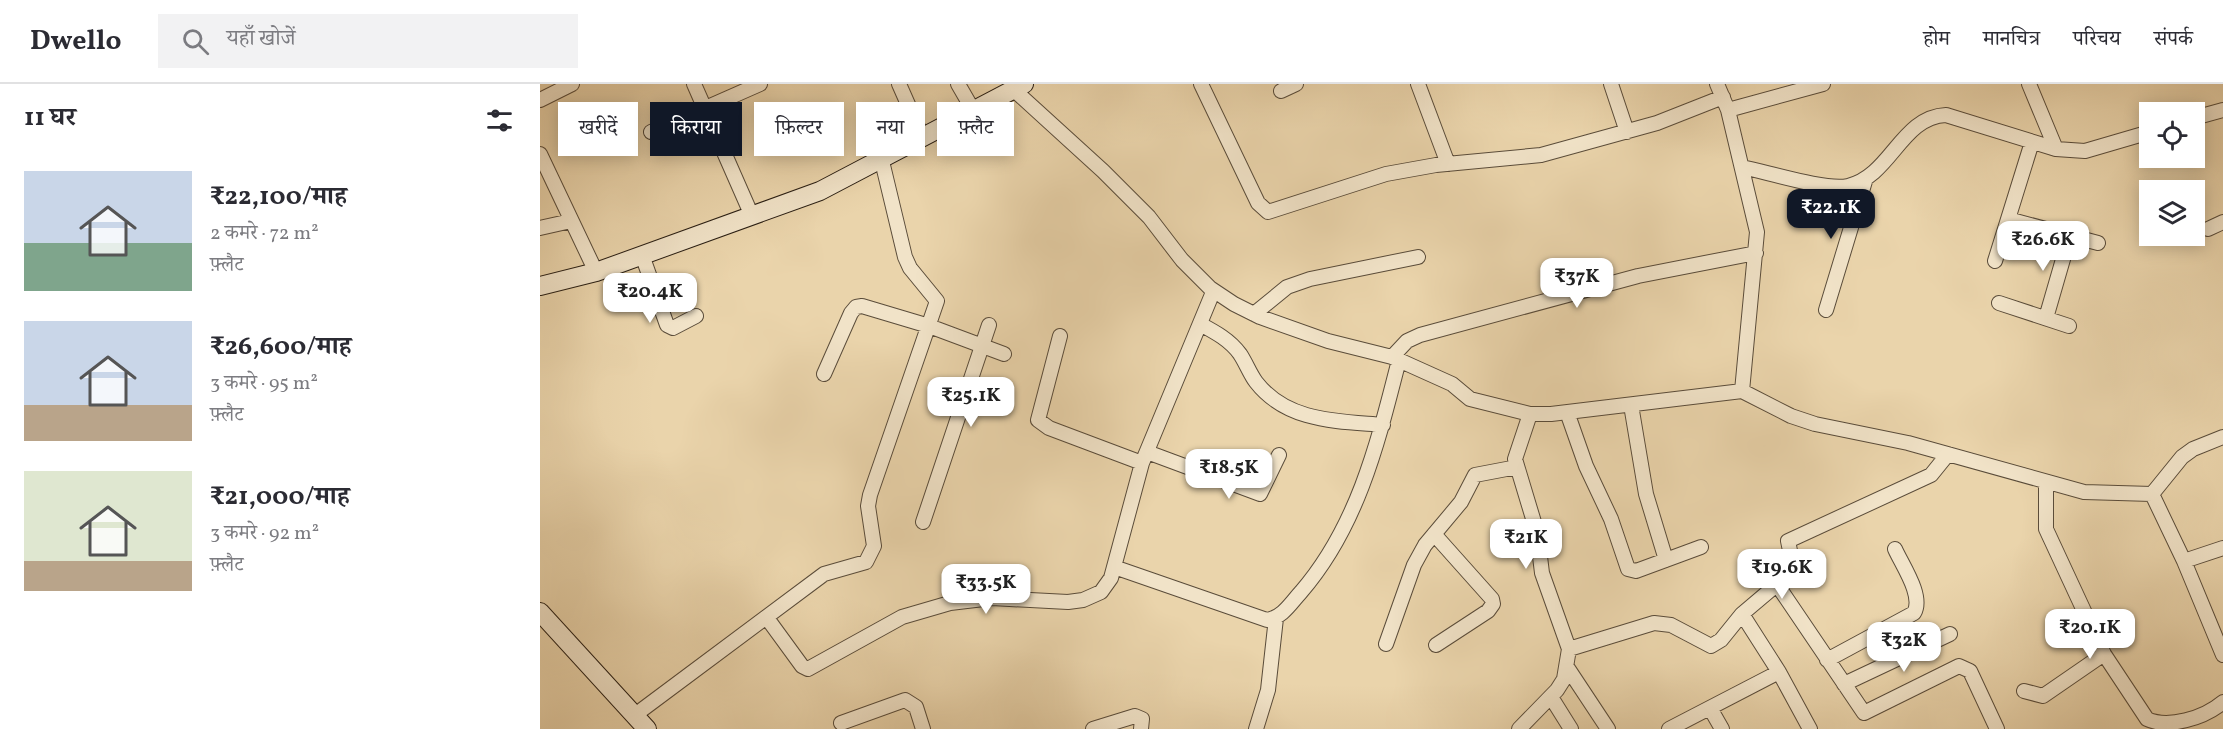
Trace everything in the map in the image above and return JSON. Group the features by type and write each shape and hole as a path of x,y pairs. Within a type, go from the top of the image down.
{"street":[{"path":"540,100 572,84"},
{"path":"694,84 702,102"},
{"path":"720,102 760,84"},
{"path":"899,84 907,102"},
{"path":"958,84 968,102"},
{"path":"1201,84 1258,203 1268,212 1386,174 1448,164 1541,155 1657,123 1723,97 1823,84"},
{"path":"1281,91 1296,84"},
{"path":"1418,84 1448,164"},
{"path":"1611,84 1626,132"},
{"path":"2029,84 2056,149"},
{"path":"989,102 1018,87 1149,217 1182,260 1213,291 1254,314 1328,341 1396,359 1452,384 1470,399 1530,414 1567,412 1742,391 1791,416 1948,454 2084,492 2152,494"},
{"path":"1723,97 1743,166 1757,232 1742,391"},
{"path":"2205,115 2223,110"},
{"path":"1743,166 1826,185 1847,186 1866,178 1919,122 1933,115 1946,115 2056,149 2085,151 2139,135"},
{"path":"1995,261 2031,142"},
{"path":"540,154 596,272"},
{"path":"726,156 752,216"},
{"path":"540,286 596,272 820,191 881,157 905,257 910,268 937,301 870,495 868,506 874,546 866,562 824,574 641,722 540,612"},
{"path":"1826,310 1866,178"},
{"path":"2008,219 2098,243"},
{"path":"540,228 571,221"},
{"path":"2208,229 2223,222"},
{"path":"2046,318 2070,236"},
{"path":"1114,567 1267,620 1276,618 1315,575 1334,548 1352,514 1383,425 1396,359 1407,342 1420,335 1638,276 1756,253"},
{"path":"642,255 667,325 673,328 696,316"},
{"path":"1254,314 1287,287 1310,279 1418,257"},
{"path":"767,618 802,666 808,669 902,617 950,603 992,598 1068,602 1083,600 1101,592 1111,578 1145,458 1213,291"},
{"path":"1999,303 2069,326"},
{"path":"824,374 856,307 929,326 1004,354"},
{"path":"1200,324 1223,337 1240,353 1256,382 1296,412 1313,418 1383,425"},
{"path":"923,522 989,325"},
{"path":"1060,336 1038,420 1048,428 1260,494 1279,455"},
{"path":"1631,405 1646,494 1666,560"},
{"path":"1567,412 1587,466 1611,519 1628,569 1636,571 1701,547"},
{"path":"1519,729 1551,697 1564,679 1569,649 1542,573 1537,532 1517,467 1515,452 1530,414"},
{"path":"2152,494 2182,457 2193,449 2223,437"},
{"path":"1569,649 1654,623 1671,625 1711,646 1721,640 1742,614 1795,568 1787,545 1788,541 1931,475 1948,454"},
{"path":"1386,644 1414,565 1434,534 1461,502 1475,475 1517,467"},
{"path":"2046,482 2046,529 2104,654 2147,719 2157,727 2171,728 2216,709 2223,702"},
{"path":"2152,494 2184,561 2223,655"},
{"path":"1434,534 1492,599 1493,604 1488,611 1436,645"},
{"path":"2184,561 2223,548"},
{"path":"1827,660 1914,614 1917,608 1916,597 1895,549"},
{"path":"1776,583 1861,711 1868,713 1959,666 1966,667 1970,671 1997,729"},
{"path":"1742,614 1779,672 1810,729"},
{"path":"1257,729 1268,690 1276,618"},
{"path":"1844,684 1950,634"},
{"path":"2024,692 2043,696 2104,654"},
{"path":"1567,667 1608,729"},
{"path":"1669,729 1779,672"},
{"path":"1551,697 1571,729"},
{"path":"841,723 905,700 916,707 923,729"},
{"path":"1710,708 1722,729"},
{"path":"1096,729 1135,716 1142,719 1141,729"}]}
